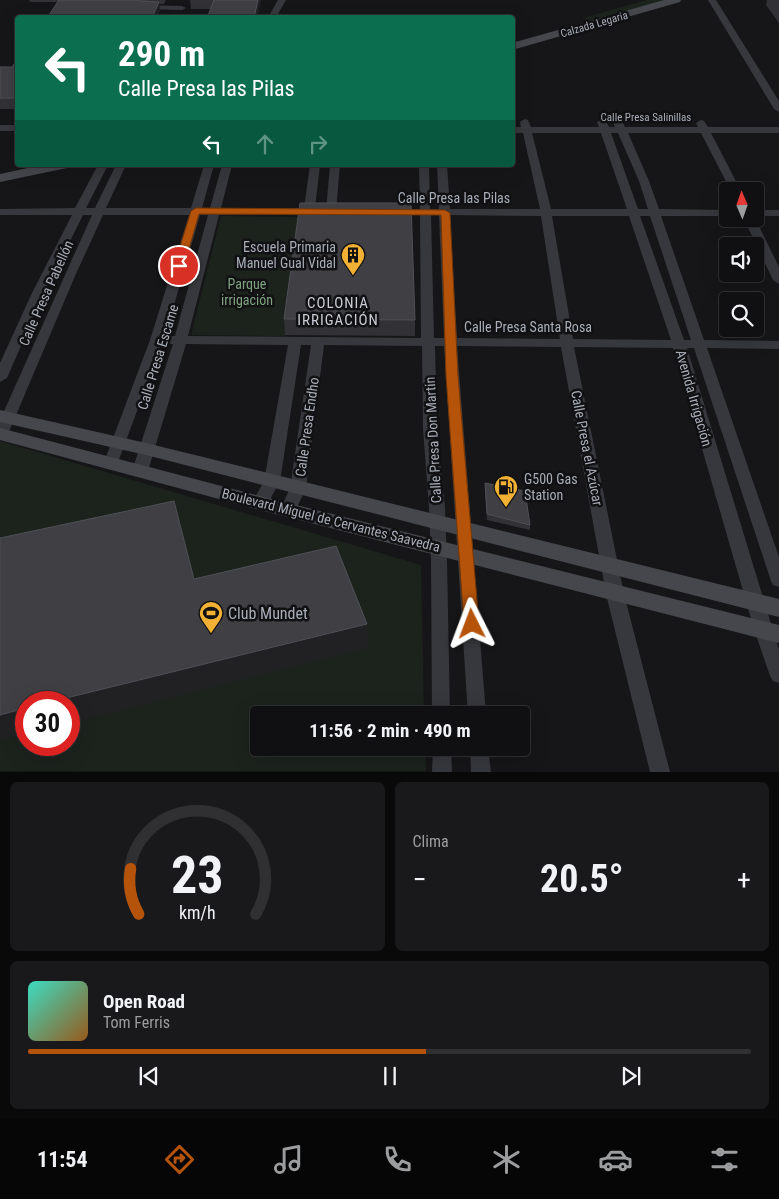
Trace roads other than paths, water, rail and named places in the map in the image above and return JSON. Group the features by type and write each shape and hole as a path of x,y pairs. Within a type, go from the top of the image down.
{"main road":[{"name":"Calzada Legaria","path":"515,36 641,0"},
{"name":"Calzada Legaria","path":"515,46 676,0"},
{"path":"571,20 585,27"},
{"path":"0,168 15,165"},
{"path":"0,178 52,167"},
{"name":"Boulevard Miguel de Cervantes Saavedra","path":"2,425 114,452 146,450 779,608"},
{"name":"Boulevard Miguel de Cervantes Saavedra","path":"114,452 140,470 260,503 438,547 615,594 771,631"}],"street":[{"path":"144,0 141,7 183,7"},
{"path":"274,15 282,0"},
{"path":"712,0 776,99 779,109"},
{"path":"0,120 15,120"},
{"name":"Calle Presa Salinillas","path":"519,126 703,126 779,122"},
{"name":"Calle Presa el Azúcar","path":"519,126 546,213 567,344 615,594 660,772"},
{"name":"Avenida Irrigación","path":"604,126 635,213 678,345 754,602 771,631 779,676"},
{"name":"Avenida Irrigación","path":"619,126 644,181 779,581"},
{"path":"703,126 731,182"},
{"name":"Calle Presa Salinillas","path":"703,126 779,130"},
{"path":"0,128 15,128"},
{"name":"Calle Presa Pabellón","path":"0,378 38,293 102,167"},
{"name":"Calle Presa Pabellón","path":"2,425 119,167"},
{"name":"Calle Presa Escame","path":"114,452 157,340 208,167"},
{"name":"Calle Presa Escame","path":"140,470 180,341 226,167"},
{"path":"309,211 314,167"},
{"path":"0,212 336,212 335,167"},
{"name":"Calle Presa Don Martin","path":"424,167 430,429 438,547 441,706"},
{"name":"Calle Presa Don Martin","path":"442,167 450,343 467,555 476,706"},
{"name":"Calle Presa las Pilas","path":"378,212 719,213"},
{"path":"764,213 779,213"},
{"path":"754,228 779,280"},
{"name":"Calle Presa Santa Rosa","path":"157,340 779,345"},
{"name":"Calle Presa Endho","path":"260,503 272,481 295,342"},
{"name":"Calle Presa Endho","path":"288,510 298,488 318,342"},
{"path":"442,756 442,772"},
{"path":"480,756 481,772"}],"place":[{"name":"Escuela Primaria Manuel Gual Vidal","path":"353,276"},
{"name":"G500 Gas Station","path":"506,508"},
{"name":"Club Mundet","path":"211,634"}],"district":[{"name":"COLONIA IRRIGACIÓN","path":"338,312"}],"park label":[{"name":"Parque irrigación","path":"247,292"}]}
